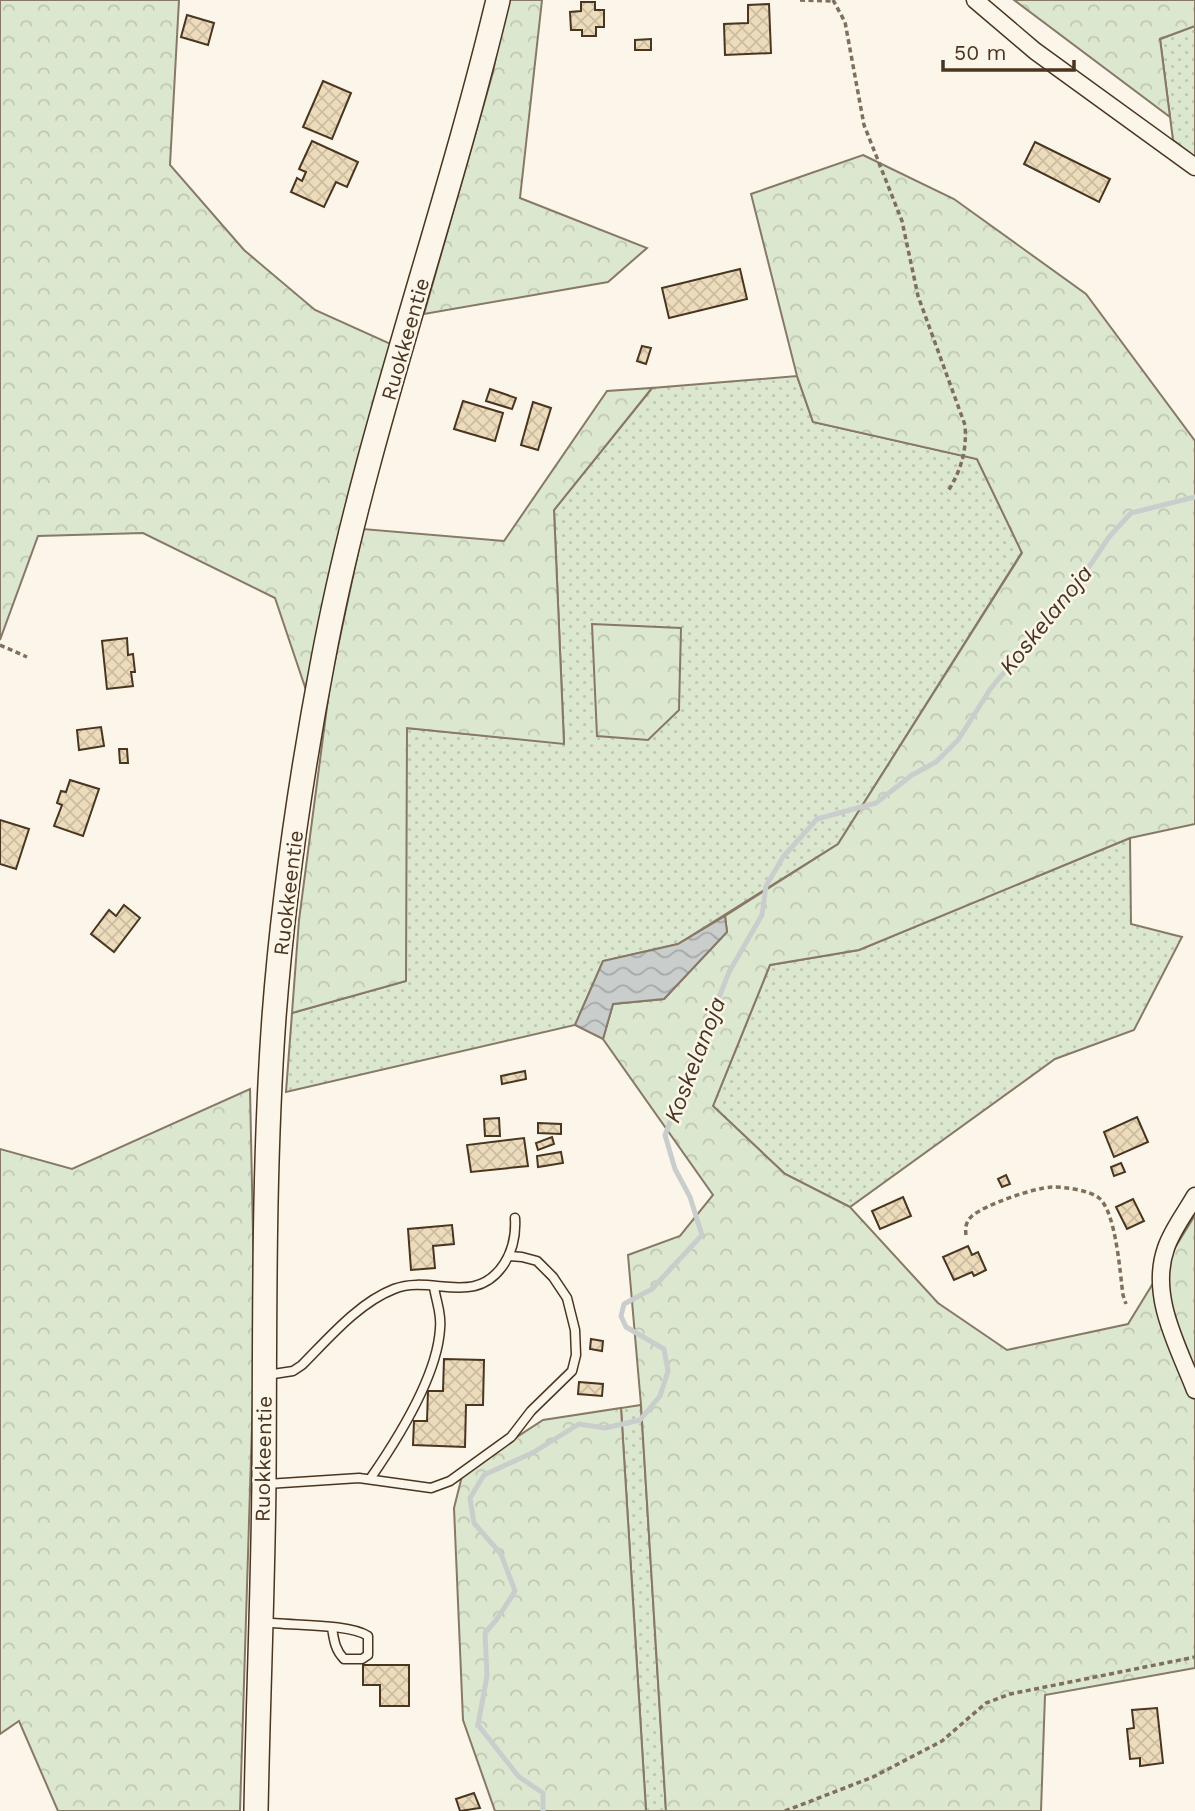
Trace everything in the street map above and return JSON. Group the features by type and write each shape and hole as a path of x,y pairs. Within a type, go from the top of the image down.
{"street":[{"name":"Ruokkeentie","path":"256,1811 269,1132 274,1018 287,884 323,661 345,559 458,155 498,0"},
{"path":"975,0 1035,51 1195,167"},
{"path":"1195,1196 1166,1248 1160,1277 1164,1310 1195,1390"}],"lane":[{"path":"264,1376 293,1371 302,1366 354,1315 394,1289 411,1286 473,1287 484,1284 498,1273 509,1256 516,1231 515,1218"},
{"path":"264,1484 370,1479 431,1489 450,1481 511,1437 531,1411 572,1371 576,1354 575,1330 567,1298 553,1277 537,1261 509,1256"},
{"path":"370,1479 407,1420 435,1355 440,1329 439,1306 434,1287"},
{"path":"260,1621 352,1630 368,1636 368,1655 362,1659 344,1659 338,1654 331,1628"}],"path":[{"path":"800,0 833,0 845,22 863,125 902,221 918,296 965,425 963,463 947,493"},
{"path":"0,645 27,657"},
{"path":"966,1235 965,1227 971,1217 998,1201 1051,1187 1080,1191 1099,1198 1111,1218 1122,1296 1126,1304"},
{"path":"785,1811 873,1777 942,1741 986,1703 1010,1694 1195,1657"}],"green space":[{"path":"0,0 179,0 170,165 244,250 315,310 393,345 306,690 275,598 143,533 38,536 0,640"},
{"path":"507,0 542,0 520,198 647,248 608,282 424,314 493,72"},
{"path":"1014,0 1195,0 1195,26 1160,39 1170,117"},
{"path":"1195,26 1195,157 1173,140 1160,39"},
{"path":"863,155 954,199 1086,294 1195,441 1195,824 1130,838 859,950 770,965 713,1106 785,1174 850,1207 938,1303 1007,1350 1128,1324 1195,1215 1195,1668 1045,1695 1041,1811 666,1811 641,1405 628,1255 680,1236 713,1195 603,1039 613,1004 664,999 727,932 725,916 838,844 1022,553 977,459 813,422 797,376 751,194"},
{"path":"797,376 813,422 977,459 1022,552 838,844 678,944 603,961 575,1025 286,1092 292,1013 406,981 406,728 564,743 554,510 652,388"},
{"path":"652,388 554,510 564,744 407,728 406,981 292,1013 299,920 330,684 363,529 504,541 607,391"},
{"path":"592,624 681,628 679,710 648,740 597,736"},
{"path":"1130,838 1131,924 1182,937 1134,1030 1055,1059 850,1207 785,1174 713,1106 770,965 859,950"},
{"path":"250,1089 255,1330 240,1811 58,1811 19,1721 0,1734 0,1149 72,1169"},
{"path":"641,1405 666,1811 646,1811 621,1408"},
{"path":"621,1408 646,1811 495,1811 463,1720 454,1508 463,1472 543,1420"}],"water":[{"path":"725,916 727,932 664,999 613,1004 603,1039 575,1025 603,961 678,944"}],"building":[{"path":"581,2 595,2 595,10 604,10 604,27 596,27 596,36 582,36 582,30 571,30 570,12 581,11"},
{"path":"769,4 771,53 725,55 724,24 748,23 748,5"},
{"path":"187,15 214,23 208,45 181,37"},
{"path":"651,39 651,50 635,50 635,40"},
{"path":"323,81 351,93 332,139 303,127"},
{"path":"312,141 358,162 347,187 336,182 324,207 291,192 297,178 302,181 306,172 299,169"},
{"path":"1035,142 1110,179 1099,202 1024,164"},
{"path":"740,269 747,299 669,318 662,288"},
{"path":"642,346 651,348 646,364 637,361"},
{"path":"490,389 516,398 512,409 486,401"},
{"path":"463,401 503,413 495,441 454,429"},
{"path":"533,402 551,408 538,450 521,445"},
{"path":"127,638 128,655 133,654 133,686 107,689 102,641"},
{"path":"101,727 104,746 79,750 77,730"},
{"path":"119,749 127,749 128,763 120,763"},
{"path":"70,780 99,789 83,836 54,826 62,805 57,803 61,791 66,792"},
{"path":"0,820 29,829 16,869 0,864"},
{"path":"124,905 140,918 114,952 91,934 109,910 116,916"},
{"path":"525,1071 526,1079 502,1084 501,1076"},
{"path":"1137,1117 1148,1142 1114,1157 1104,1132"},
{"path":"499,1118 500,1136 485,1136 484,1119"},
{"path":"538,1123 561,1124 561,1134 538,1133"},
{"path":"552,1137 554,1144 538,1150 536,1143"},
{"path":"524,1138 528,1166 471,1172 467,1145"},
{"path":"561,1152 563,1163 538,1167 537,1156"},
{"path":"1121,1163 1125,1172 1114,1176 1111,1167"},
{"path":"1006,1175 1010,1184 1002,1187 998,1179"},
{"path":"903,1197 911,1216 880,1229 872,1211"},
{"path":"1133,1199 1144,1221 1127,1229 1116,1207"},
{"path":"452,1225 454,1244 433,1246 435,1268 411,1270 408,1229"},
{"path":"968,1246 972,1255 978,1252 986,1270 974,1276 972,1272 954,1280 943,1257"},
{"path":"591,1339 603,1341 602,1351 590,1349"},
{"path":"444,1359 484,1360 483,1405 466,1405 465,1447 413,1445 414,1421 427,1421 428,1391 443,1391"},
{"path":"579,1382 603,1384 602,1396 578,1394"},
{"path":"363,1665 409,1665 409,1706 380,1706 380,1685 363,1685"},
{"path":"1157,1708 1163,1763 1140,1766 1140,1758 1130,1759 1127,1729 1134,1728 1132,1710"},
{"path":"474,1793 480,1808 460,1811 456,1799"}],"waterway":[{"name":"Koskelanoja","path":"543,1811 543,1793 519,1777 478,1725 487,1676 485,1633 515,1591 501,1554 474,1523 470,1498 484,1475 534,1452 579,1424 605,1428 640,1420 660,1396 668,1371 664,1349 626,1327 621,1316 624,1304 652,1289 702,1235 690,1197 675,1169 665,1135 729,972 762,915 766,886 783,857 817,819 876,803 912,775 936,762 958,740 991,688 1077,585 1109,537 1131,513 1195,497"}]}
